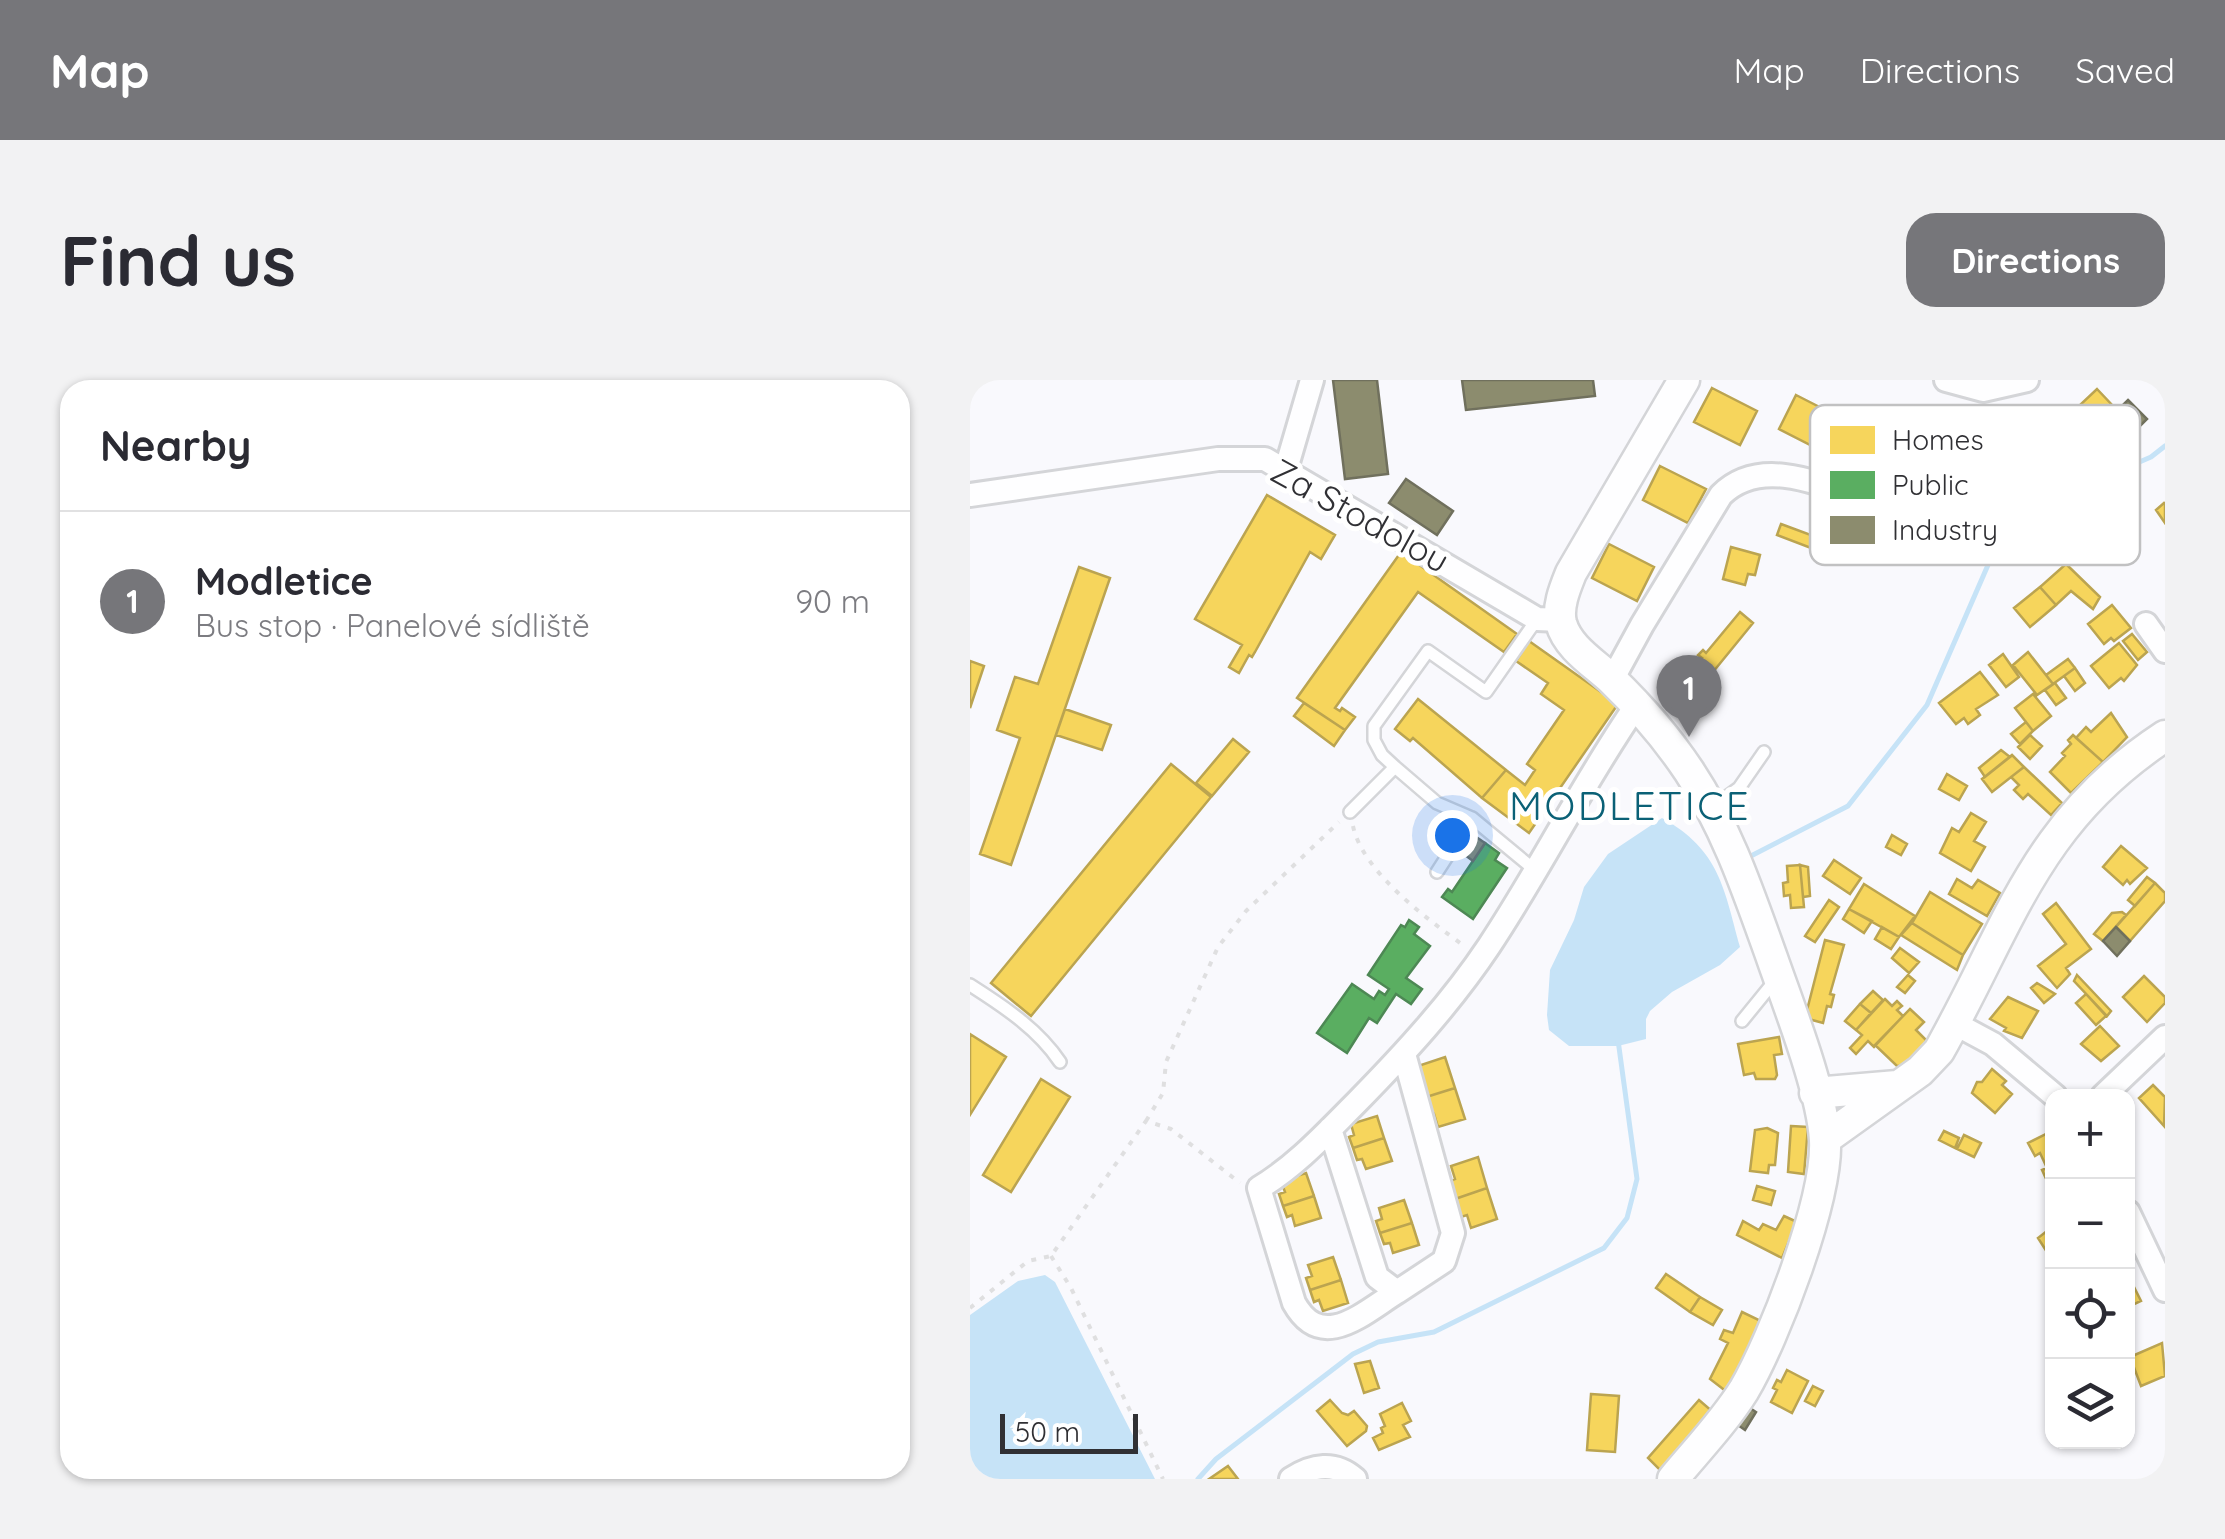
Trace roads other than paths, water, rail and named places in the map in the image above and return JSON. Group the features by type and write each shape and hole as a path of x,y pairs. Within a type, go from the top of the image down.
{"street":[{"path":"1286,469 1312,380"},
{"path":"1673,1479 1743,1391 1757,1363 1813,1218 1825,1140 1815,1093 1778,976 1712,808 1667,739 1548,619 1684,380"},
{"path":"1946,380 1984,390 2027,380"},
{"name":"Za Stodolou","path":"970,495 1218,459 1265,459 1548,619"},
{"path":"1612,680 1720,495 1747,478 1800,476 1810,480"},
{"path":"2146,624 2165,651"},
{"path":"1404,1054 1453,1233 1444,1261 1349,1322 1331,1328 1316,1326 1302,1318 1294,1303 1260,1188 1277,1178 1330,1129 1404,1054 1480,957 1536,871 1597,762 1636,706"},
{"path":"1825,1140 1920,1072 1939,1051 2016,897 2045,850 2102,784 2165,736"},
{"path":"1954,1023 1993,1044 2048,1089"},
{"path":"2111,1089 2165,1037"},
{"path":"1815,1093 1898,1086"},
{"path":"1330,1129 1377,1277 1397,1292"},
{"path":"2135,1227 2165,1290"},
{"path":"1291,1479 1316,1467 1332,1466 1355,1479"}],"lane":[{"path":"1536,871 1472,818 1436,803 1395,767 1374,740 1374,726 1428,651 1486,692 1548,619"},
{"path":"1712,808 1740,788 1764,752"},
{"path":"1350,812 1395,767"},
{"path":"1436,872 1472,818"},
{"path":"1742,1021 1778,976"},
{"path":"970,985 1022,1022 1050,1046 1060,1062"}],"water":[{"path":"1662,818 1696,843 1708,858 1724,889 1740,947 1720,965 1672,992 1650,1011 1646,1039 1618,1046 1569,1046 1549,1030 1550,970 1574,920 1584,887 1608,854"},
{"path":"1045,1275 1055,1282 1155,1479 970,1479 970,1315 1018,1281"}],"waterway":[{"path":"2140,462 2165,446"},
{"path":"1747,858 1848,806 1927,705 1988,565"},
{"path":"1198,1479 1216,1459 1353,1354 1378,1342 1434,1332 1604,1248 1627,1218 1637,1179 1618,1040"}],"place":[{"name":"Modletice","path":"1689,737"}],"district":[{"name":"MODLETICE","path":"1630,806"}]}
